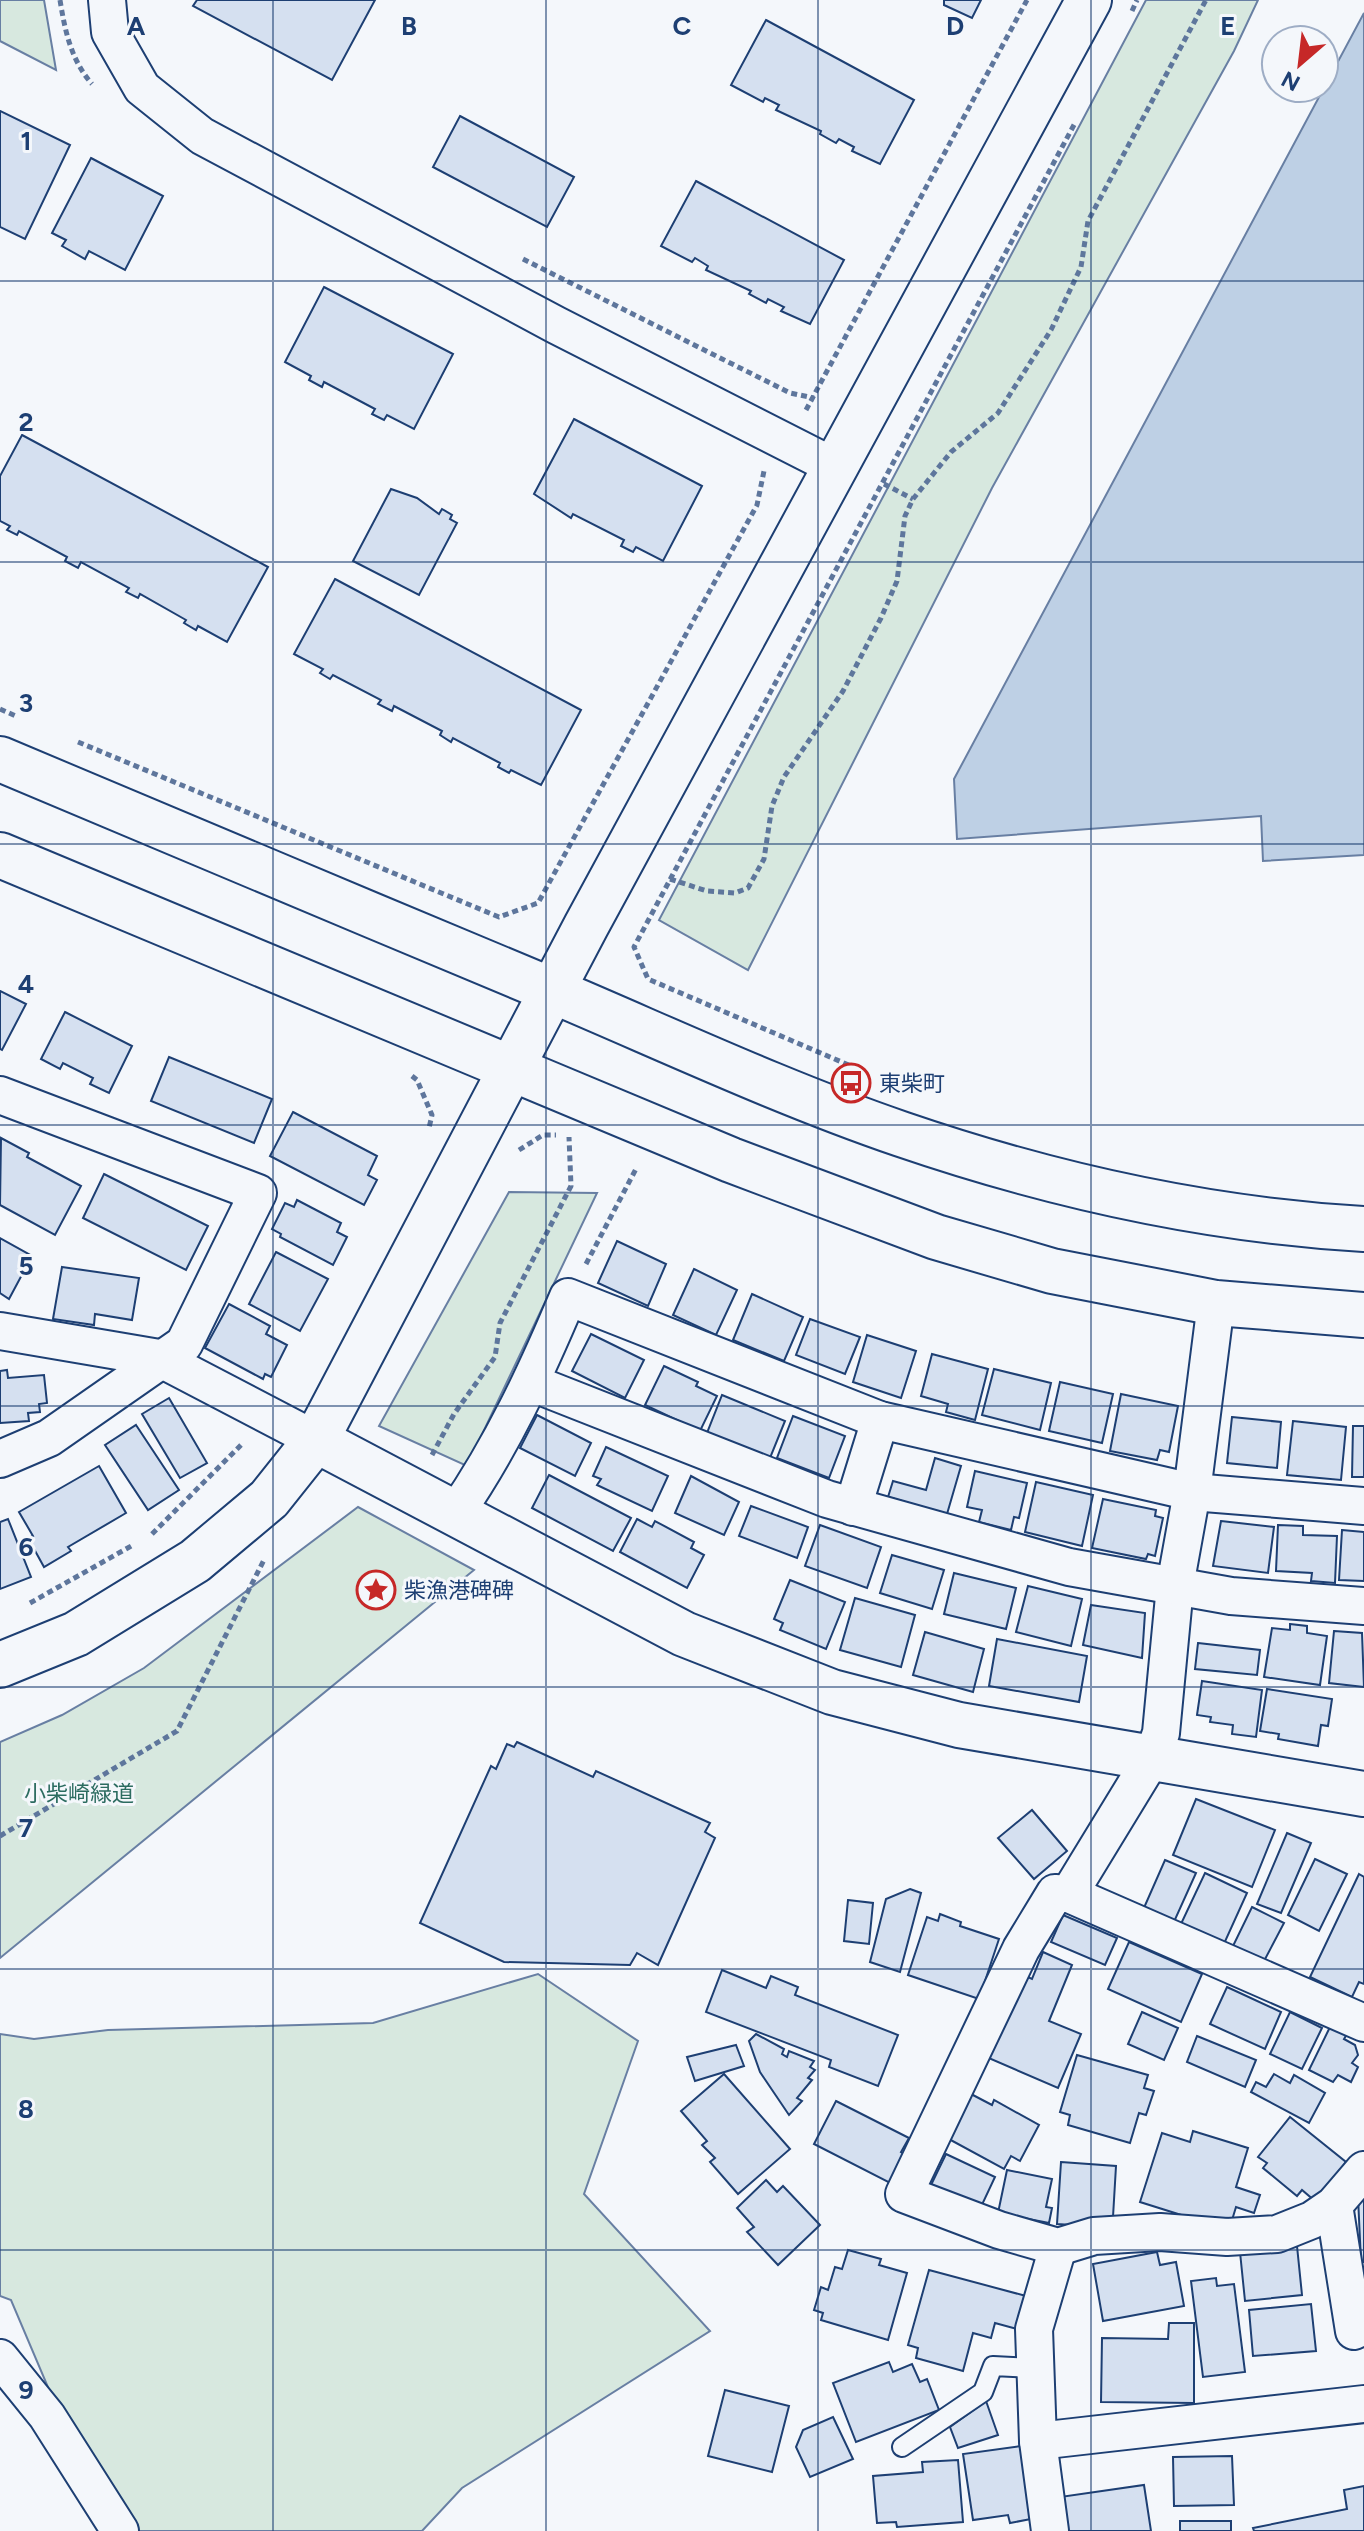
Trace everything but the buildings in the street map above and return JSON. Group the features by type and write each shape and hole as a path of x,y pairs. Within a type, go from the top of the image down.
{"street":[{"path":"107,0 110,32 142,88 202,136 556,325 835,467"},
{"path":"0,1665 76,1634 195,1561 269,1499 316,1440 553,991 1089,0"},
{"path":"0,759 837,1111 959,1153 1078,1185 1192,1209 1315,1226 1364,1229"},
{"path":"0,855 731,1160 990,1255 1052,1271 1216,1303 1364,1315"},
{"path":"0,1095 258,1193 184,1344 159,1358 49,1438 0,1459"},
{"path":"455,1514 532,1383 568,1297 880,1420 1192,1492 1364,1506"},
{"path":"1069,1894 1152,1758 1161,1733 1175,1586 1192,1492 1216,1303"},
{"path":"0,1331 159,1358 684,1634 832,1692 959,1725 1364,1794"},
{"path":"532,1383 853,1507 1069,1567 1231,1596 1364,1606"},
{"path":"853,1507 880,1420"},
{"path":"1364,2023 1069,1894 1055,1893 1021,1949 904,2194 999,2230 1058,2247 1107,2235 1277,2234 1312,2220 1334,2205 1364,2170"},
{"path":"1334,2205 1354,2331"},
{"path":"1050,2531 1038,2441 1034,2329 1058,2247"},
{"path":"0,2358 47,2416 120,2531"},
{"path":"1038,2441 1364,2404"}],"lane":[{"path":"902,2447 983,2392 993,2366 1034,2368"}],"path":[{"path":"510,253 790,393 814,398 1027,0"},
{"path":"1131,13 1137,0"},
{"path":"670,879 707,891 735,893 748,888 764,859 772,806 784,777 843,691 897,581 905,516 913,499 951,452 998,413 1051,330 1081,267 1088,221 1206,0"},
{"path":"868,1073 648,979 634,947 1078,117"},
{"path":"73,740 499,917 538,903 757,505 763,473"},
{"path":"884,484 913,499"},
{"path":"0,709 29,722"},
{"path":"417,1080 432,1115 426,1139"},
{"path":"429,1459 454,1414 479,1385 495,1357 500,1323 571,1186 569,1134"},
{"path":"568,1297 639,1162"},
{"path":"0,1836 177,1731 264,1563 266,1552"}],"green space":[{"path":"0,0 44,0 56,70 0,41"},
{"path":"1146,0 1258,0 1234,51 992,488 748,970 659,920"},
{"path":"509,1192 597,1193 467,1466 379,1426"},
{"name":"小柴崎緑道","path":"358,1507 474,1570 0,1958 0,1742 62,1715 144,1668"},
{"path":"538,1974 638,2041 584,2194 710,2331 462,2488 422,2531 109,2531 11,2300 0,2296 0,2034 34,2039 108,2030 373,2023"}],"water":[{"path":"1364,13 1364,855 1263,861 1261,816 957,839 954,779 1315,104 1340,104 1340,58"}],"place":[{"name":"東柴町","path":"851,1083"},
{"name":"柴漁港碑碑","path":"376,1590"}]}
